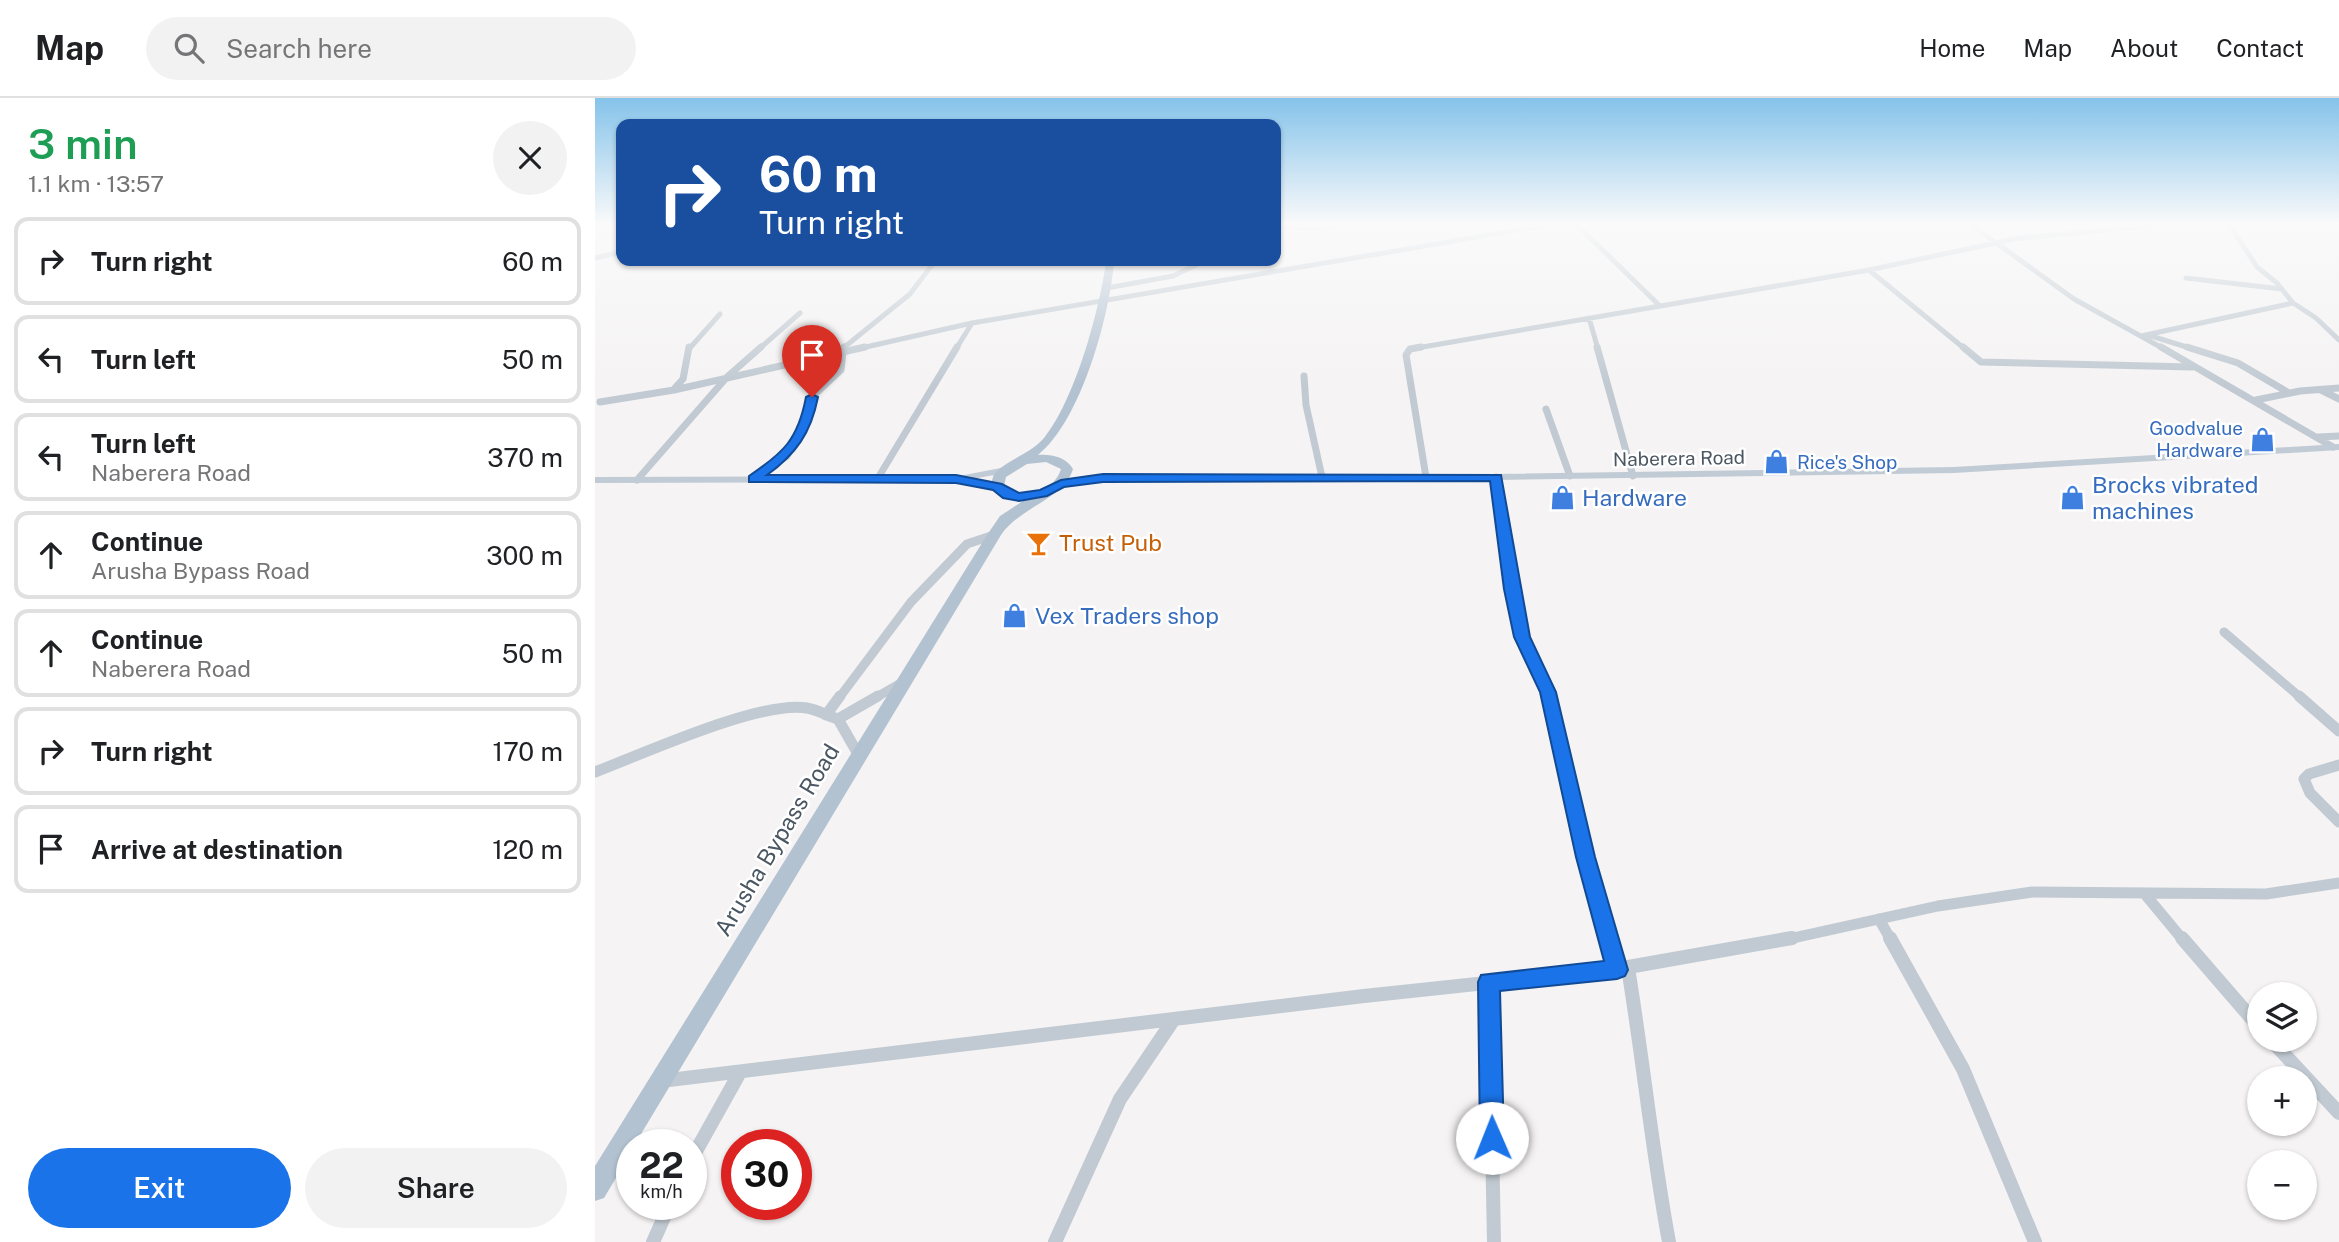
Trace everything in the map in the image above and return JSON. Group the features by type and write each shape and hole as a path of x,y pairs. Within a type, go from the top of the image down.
{"main road":[{"path":"1006,470 1024,461 1051,437 1083,367 1107,294 1109,277"},
{"path":"1051,437 1056,460 1067,469 1061,484"},
{"path":"1024,461 1056,460"},
{"name":"Arusha Bypass Road","path":"1005,519 1000,475 1006,470"},
{"name":"Arusha Bypass Road","path":"595,1189 994,535 1005,519 1061,484"},
{"name":"Arusha Bypass Road","path":"1003,491 1043,493"}],"street":[{"path":"839,353 910,293 922,277"},
{"path":"1107,294 1164,277"},
{"path":"600,402 674,390 1107,294 1213,277"},
{"path":"1631,277 1660,306"},
{"path":"1426,477 1407,352 1422,345 1826,277"},
{"path":"1878,277 1981,362 2196,367"},
{"path":"2045,277 2074,299 2144,336 2318,437 2337,443"},
{"path":"2269,277 2293,303 2316,318 2339,340"},
{"path":"2186,278 2282,289"},
{"path":"2144,336 2293,303"},
{"path":"637,480 727,377 800,313"},
{"path":"674,390 683,379 689,347 720,314"},
{"path":"1589,318 1633,476"},
{"path":"878,478 972,323"},
{"path":"2144,336 2238,363 2289,393"},
{"path":"753,479 787,456 808,418 812,397 841,369 839,353"},
{"path":"1304,376 1306,405 1322,477"},
{"path":"2256,400 2289,393 2339,388"},
{"path":"2319,389 2339,399"},
{"path":"1546,409 1570,477"},
{"name":"Naberera Road","path":"1061,484 1103,478 1570,477 1954,470 2337,443"},
{"name":"Naberera Road","path":"1067,469 1103,478"},
{"path":"595,480 956,479 1006,470"},
{"path":"1496,477 1511,589 1522,637 1548,692 1585,857 1622,969 1643,1062 1651,1147 1669,1242"},
{"path":"956,479 1003,491"},
{"path":"826,715 911,602 967,544 994,535"},
{"path":"2224,632 2339,730"},
{"path":"838,719 905,680"},
{"path":"595,772 756,713 806,708 838,719 858,754"},
{"path":"2339,765 2309,774 2304,779 2310,793 2339,822"},
{"path":"661,1082 1174,1019 1622,969 2045,890 2266,894 2339,883"},
{"path":"2144,893 2247,1014"},
{"path":"1879,919 1968,1079 2035,1242"},
{"path":"1489,982 1494,1242"},
{"path":"1055,1242 1120,1099 1174,1019"},
{"path":"2282,1052 2339,1113"},
{"path":"707,1131 739,1074"},
{"path":"653,1242 663,1220"}],"place":[{"name":"Goodvalue Hardware","path":"2263,439"},
{"name":"Rice's Shop","path":"1777,462"},
{"name":"Hardware","path":"1562,498"},
{"name":"Brocks vibrated machines","path":"2072,498"},
{"name":"Trust Pub","path":"1039,543"},
{"name":"Vex Traders shop","path":"1015,616"}],"route":[{"path":"812,397 808,418 787,456 753,479 956,479 997,487 1001,492 1019,497 1043,493 1061,484 1103,478 1496,477 1517,617 1522,637 1548,692 1555,716 1585,857 1617,970 1489,982 1492,1138"}]}
